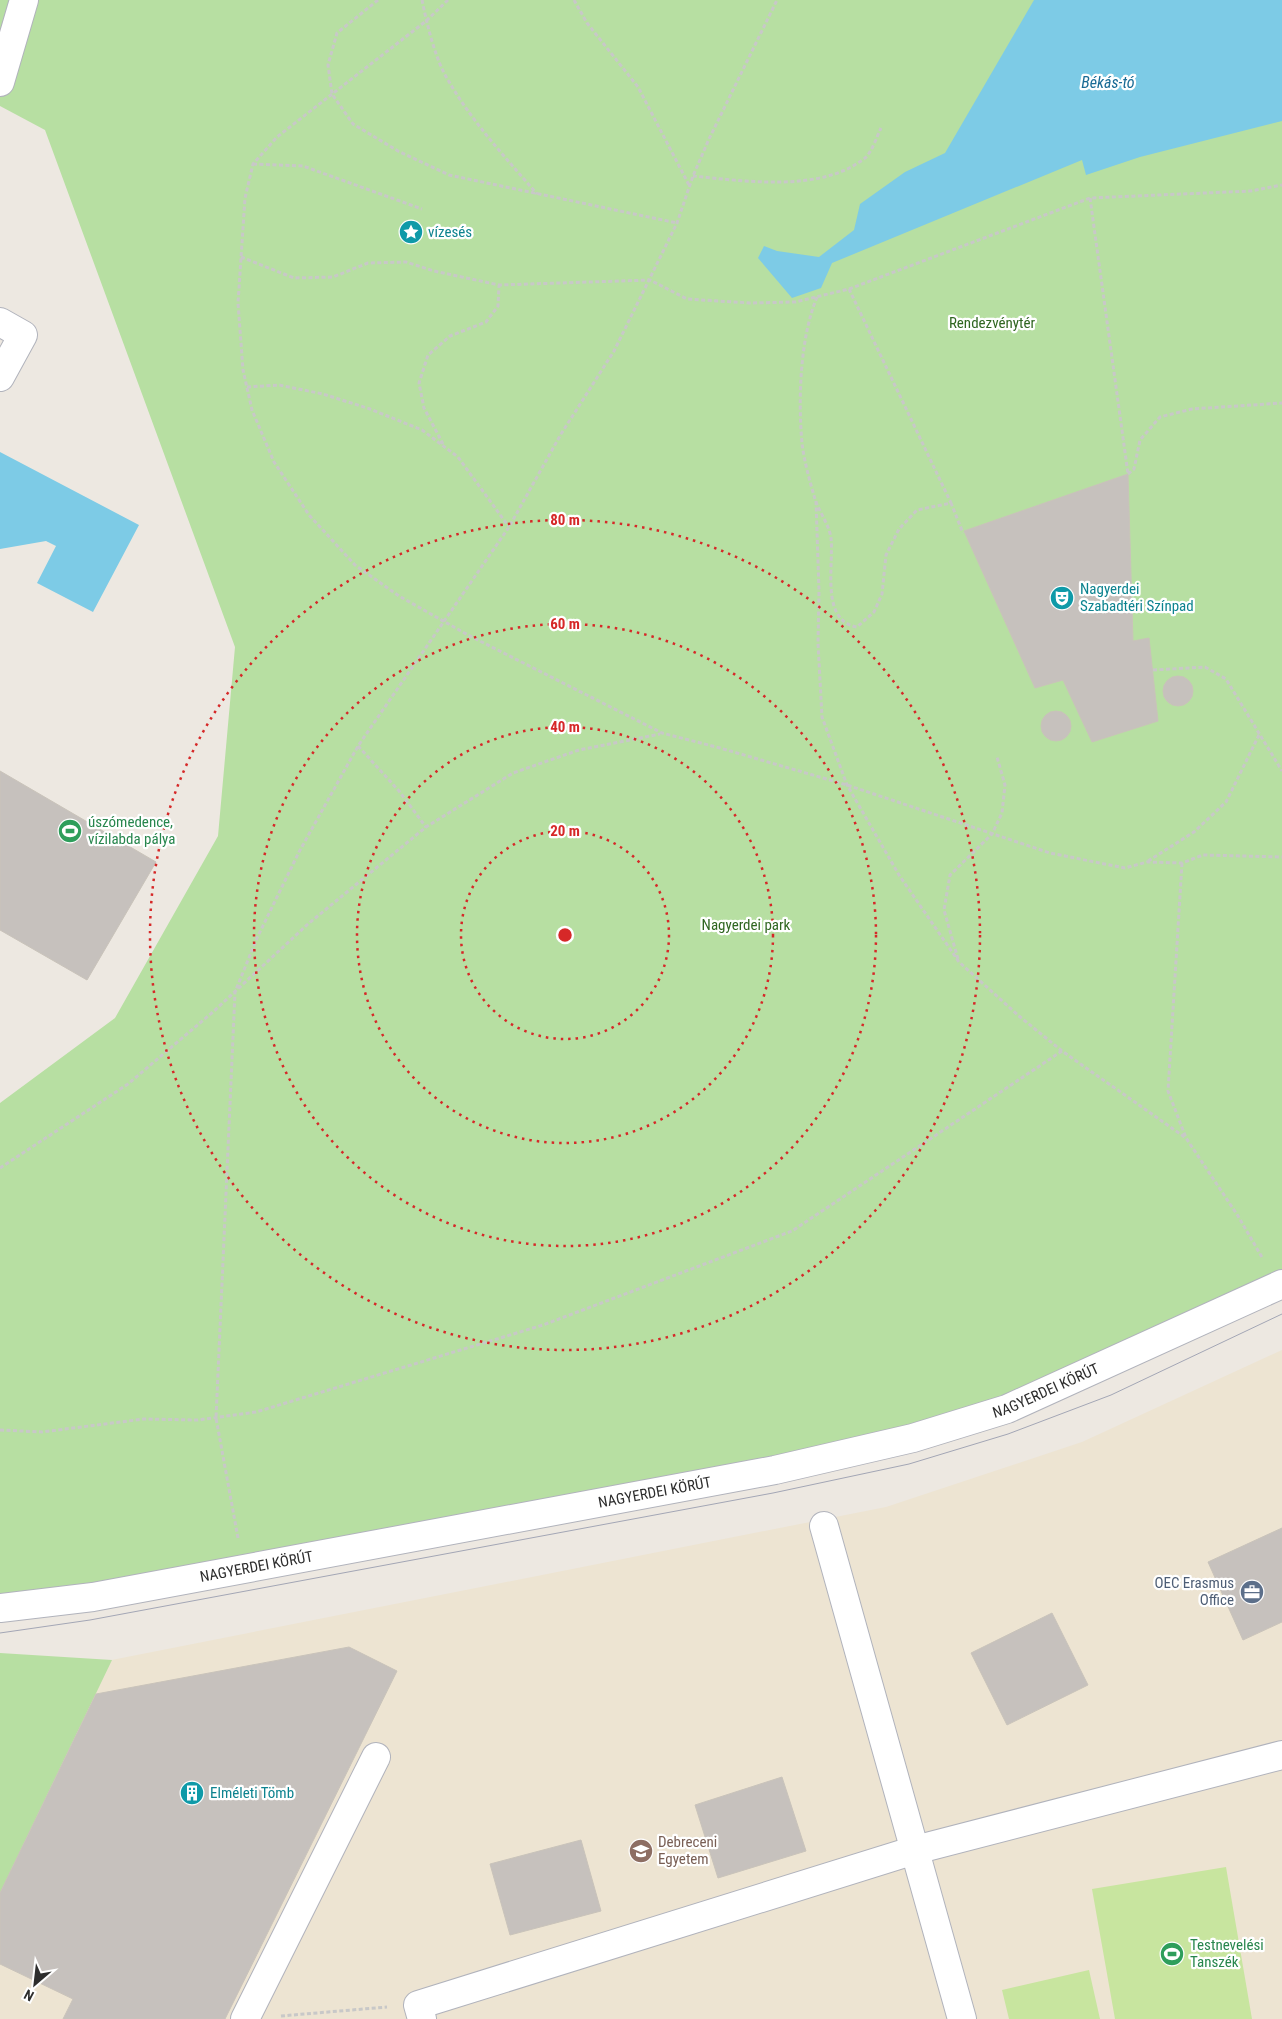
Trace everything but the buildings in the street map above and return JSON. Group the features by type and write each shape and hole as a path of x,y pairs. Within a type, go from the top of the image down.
{"street":[{"path":"0,82 24,0"},
{"path":"0,322 23,335 0,377"},
{"name":"NAGYERDEI KÖRÚT","path":"0,1608 93,1597 775,1470 913,1438 1007,1409 1280,1285"},
{"path":"824,1526 962,2019"},
{"path":"420,2012 915,1850 1282,1755"},
{"path":"245,2019 376,1758"}],"path":[{"path":"378,0 337,32 328,65 332,94 354,124 398,151 449,175 677,223"},
{"path":"422,0 426,21 447,79 486,135 537,194"},
{"path":"448,0 426,21 277,137 253,164 246,198 238,303 243,370 252,410 274,462 309,515 355,565 399,596 662,733 847,785 1050,853 1125,868 1147,862 1194,832 1226,802 1259,735"},
{"path":"574,0 587,23 638,87 689,186"},
{"path":"243,1569 216,1418 235,992 257,938 299,852 358,746 509,527 561,434 614,351 677,223 693,176 777,0"},
{"path":"693,176 788,182 837,173 866,157 881,128"},
{"path":"253,164 303,166 422,209"},
{"path":"241,257 294,278 333,277 368,263 406,262 434,271 499,285 650,280 687,299 750,303 795,302 849,289 1090,198 1251,191 1282,185"},
{"path":"1090,198 1128,474 1134,469 1140,440 1160,418 1192,409 1282,404"},
{"path":"444,447 424,408 420,383 428,355 450,336 486,322 498,306 499,285"},
{"path":"849,289 951,503 963,533"},
{"path":"817,297 808,318 802,382 802,444 816,501 830,536 834,609 844,624 857,627 874,612 882,594 886,555 899,529 917,510 951,503"},
{"path":"247,387 279,385 323,394 370,409 422,430 458,457 509,527"},
{"path":"816,501 819,591 818,643 822,717 847,785 899,875 959,962 1019,1016 1062,1051 1186,1138"},
{"path":"1153,670 1205,667 1226,678 1282,771"},
{"path":"0,1168 128,1084 235,992 308,924 426,828 513,773 579,750 662,733"},
{"path":"358,746 399,790 426,828"},
{"path":"959,962 944,910 950,875 992,834 1002,813 1006,786 997,757"},
{"path":"1147,862 1182,864 1203,855 1282,857"},
{"path":"1182,864 1168,1091 1186,1138 1238,1216 1280,1285"},
{"path":"0,1430 42,1432 144,1419 198,1420 256,1412 543,1325 792,1231 1062,1051"},
{"path":"275,2017 420,2012"}],"shaded area":[{"name":"Debreceni Egyetem","path":"1282,1350 1282,2019 0,2019 0,1682 886,1507 1082,1442"}],"green space":[{"name":"Nagyerdei park","path":"0,0 1282,0 1282,1284 913,1438 0,1608 0,1103 115,1018 218,836 235,647 45,130 0,106"},
{"path":"0,1653 112,1660 0,1893"},
{"name":"Testnevelési Tanszék","path":"1226,1867 1252,2019 1115,2019 1092,1889"},
{"path":"1089,1970 1100,2019 1009,2019 1002,1990"}],"water":[{"name":"Békás-tó","path":"1034,0 1282,0 1282,121 1140,157 1086,175 1082,160 832,263 821,288 792,298 758,258 764,246 777,251 819,257 854,230 860,204 905,172 945,153"},
{"path":"0,452 139,525 93,612 37,583 56,546 46,541 0,549"}],"tram line":[{"path":"0,1633 90,1620 773,1493 909,1464 1008,1434 1111,1395 1282,1314"}],"place":[{"name":"vízesés","path":"411,232"},
{"name":"Nagyerdei Szabadtéri Színpad","path":"1062,598"},
{"name":"úszómedence, vízilabda pálya","path":"70,831"},
{"name":"OEC Erasmus Office","path":"1252,1592"},
{"name":"Elméleti Tömb","path":"192,1793"},
{"name":"Debreceni Egyetem","path":"641,1851"},
{"name":"Testnevelési Tanszék","path":"1172,1954"}],"park label":[{"name":"Rendezvénytér","path":"992,323"}]}
